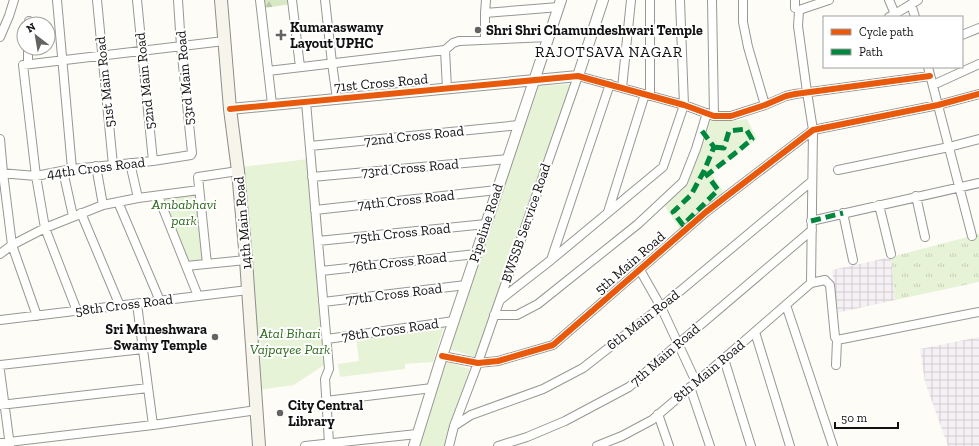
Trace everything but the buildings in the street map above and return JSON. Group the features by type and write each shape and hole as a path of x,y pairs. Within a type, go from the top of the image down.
{"main road":[{"name":"14th Main Road","path":"221,0 230,109 238,171 246,260 259,446"}],"street":[{"path":"0,36 14,0"},
{"path":"57,0 72,169"},
{"name":"51st Main Road","path":"97,0 113,165"},
{"name":"52nd Main Road","path":"137,0 153,161"},
{"name":"53rd Main Road","path":"178,0 181,46 192,153 191,156"},
{"path":"260,0 272,104"},
{"path":"292,0 300,67"},
{"path":"326,0 337,99"},
{"path":"485,40 486,0"},
{"name":"BWSSB Service Road","path":"448,446 578,76 603,0"},
{"path":"622,88 631,0"},
{"path":"608,213 648,95 650,0"},
{"path":"500,300 551,260 663,167 684,105 680,0"},
{"path":"494,315 517,315 538,304 638,224 683,182 711,114 712,0"},
{"path":"743,0 744,22 748,47 765,105"},
{"path":"829,0 799,11 798,26 813,130 811,283 825,280 830,285 835,337 837,340 836,365"},
{"path":"889,0 892,16 915,2"},
{"path":"915,2 915,16"},
{"path":"485,13 506,12 560,3"},
{"name":"Pipeline Road","path":"414,446 442,356 560,3"},
{"path":"0,20 9,16"},
{"path":"963,35 979,28"},
{"path":"268,71 445,50 453,43 460,41 549,38"},
{"path":"77,311 45,228 36,176 23,65 224,41"},
{"path":"445,50 447,88"},
{"path":"28,56 28,64"},
{"path":"933,85 979,64"},
{"path":"928,68 972,236"},
{"path":"578,76 684,105 711,114 732,116 795,94 930,76"},
{"name":"71st Cross Road","path":"230,109 578,76"},
{"path":"551,260 610,84"},
{"path":"813,130 938,105 979,94"},
{"path":"306,102 327,339 329,369 325,379 329,443"},
{"name":"72nd Cross Road","path":"310,146 519,125"},
{"name":"5th Main Road","path":"442,356 478,363 498,361 553,345 706,212 813,130"},
{"path":"0,139 1,173 12,245 37,316"},
{"path":"838,170 949,148 979,139"},
{"name":"44th Cross Road","path":"1,173 36,176 72,169 191,156"},
{"name":"73rd Cross Road","path":"312,177 508,158"},
{"path":"130,163 138,198"},
{"path":"96,166 103,205"},
{"path":"63,171 77,214 120,306"},
{"path":"207,264 198,177 238,171"},
{"name":"6th Main Road","path":"454,426 470,414 544,389 583,368 661,308 812,181"},
{"path":"811,221 916,196 979,183"},
{"path":"0,254 12,245 45,228 77,214 103,205 138,198 199,190"},
{"name":"74th Cross Road","path":"315,210 498,190"},
{"path":"158,196 198,296"},
{"path":"916,196 925,237"},
{"path":"118,202 160,301"},
{"path":"879,205 891,254"},
{"path":"843,213 853,260"},
{"name":"75th Cross Road","path":"318,241 486,224"},
{"name":"7th Main Road","path":"498,446 527,437 565,421 629,388 678,344 812,230"},
{"name":"76th Cross Road","path":"321,271 476,254"},
{"path":"186,266 246,260"},
{"path":"640,270 661,308 678,344 693,384 710,446"},
{"name":"8th Main Road","path":"597,446 622,436 652,420 811,283"},
{"name":"77th Cross Road","path":"323,302 466,285"},
{"name":"58th Cross Road","path":"0,320 248,290"},
{"path":"137,304 153,425"},
{"path":"786,305 833,446"},
{"path":"837,340 979,312"},
{"name":"78th Cross Road","path":"327,339 454,321"},
{"path":"755,332 790,446"},
{"path":"0,365 143,349"},
{"path":"724,359 751,446"},
{"path":"0,371 2,405 10,444"},
{"path":"2,405 148,388"},
{"path":"326,401 432,388"},
{"path":"0,444 10,444 257,410"},
{"path":"658,414 668,446"},
{"path":"305,446 329,443 365,443 390,437 418,434"},
{"path":"387,446 390,437"}],"shaded area":[{"path":"891,257 895,300 837,313 832,270"},
{"path":"979,337 979,446 948,446 925,382 920,349"}],"green space":[{"path":"264,0 290,0 291,4 265,8"},
{"path":"570,84 475,357 449,349 539,86"},
{"path":"747,119 757,139 711,173 725,194 681,231 664,205 685,183 711,120 731,121"},
{"name":"Atal Bihari Vajpayee Park","path":"308,159 327,363 294,385 258,390 242,167"},
{"name":"Ambabhavi park","path":"198,194 204,260 186,262 161,199"},
{"path":"979,234 979,282 895,300 891,257"},
{"path":"444,327 433,362 405,364 405,369 340,377 338,364 359,361 356,339"},
{"path":"445,361 470,369 444,446 416,446"}],"marked path":[{"path":"702,131 714,147 704,171 691,195 673,212 683,225 718,190 707,175 752,139 746,129 729,131 724,148 714,147"},
{"path":"811,221 843,213"}],"cycle path":[{"path":"230,109 578,76 684,105 714,116 731,116 795,94 930,76"},
{"path":"442,356 478,363 498,361 553,345 706,212 813,130 938,105 979,94"}],"place":[{"name":"Shri Shri Chamundeshwari Temple","path":"478,30"},
{"name":"Kumaraswamy Layout UPHC","path":"281,35"},
{"name":"Sri Muneshwara Swamy Temple","path":"215,337"},
{"name":"City Central Library","path":"280,413"}],"district":[{"name":"RAJOTSAVA NAGAR","path":"609,52"}]}
